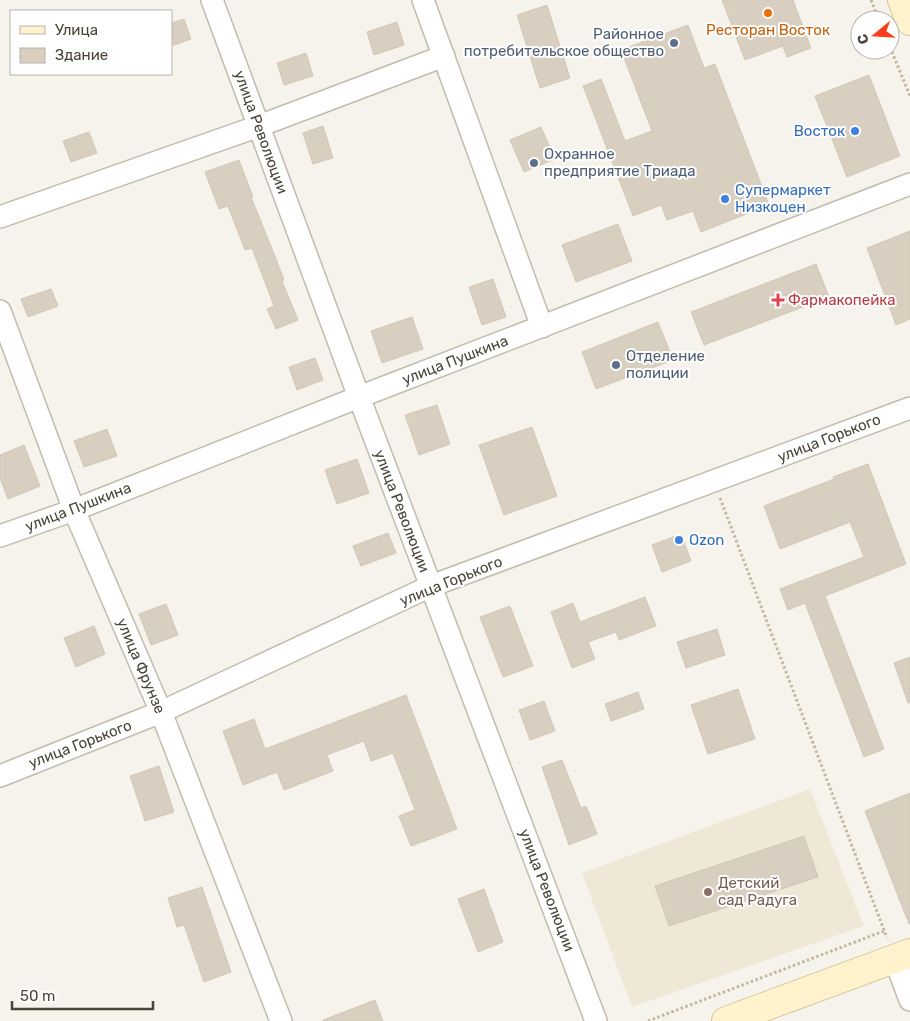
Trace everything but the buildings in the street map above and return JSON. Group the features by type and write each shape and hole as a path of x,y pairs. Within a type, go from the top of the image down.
{"street":[{"name":"улица Революции","path":"212,0 359,397 596,1021"},
{"path":"423,0 542,327"},
{"path":"902,0 910,22"},
{"path":"0,217 258,126 444,56"},
{"name":"улица Пушкина","path":"0,536 74,510 359,397 910,184"},
{"name":"улица Фрунзе","path":"0,311 74,510 161,712 281,1021"},
{"name":"улица Горького","path":"0,776 161,712 431,586 910,408"},
{"path":"726,1021 902,957 910,1000"}],"path":[{"path":"895,60 910,96"},
{"path":"714,482 884,931 902,957"},
{"path":"648,1021 884,931"}],"shaded area":[{"path":"810,789 864,926 632,1007 582,873"}],"place":[{"name":"Ресторан Восток","path":"768,13"},
{"name":"Районное потребительское общество","path":"674,43"},
{"name":"Восток","path":"855,131"},
{"name":"Охранное предприятие Триада","path":"534,163"},
{"name":"Супермаркет Низкоцен","path":"725,199"},
{"name":"Фармакопейка","path":"778,300"},
{"name":"Отделение полиции","path":"616,365"},
{"name":"Ozon","path":"679,540"},
{"name":"Детский сад Радуга","path":"708,892"}]}
